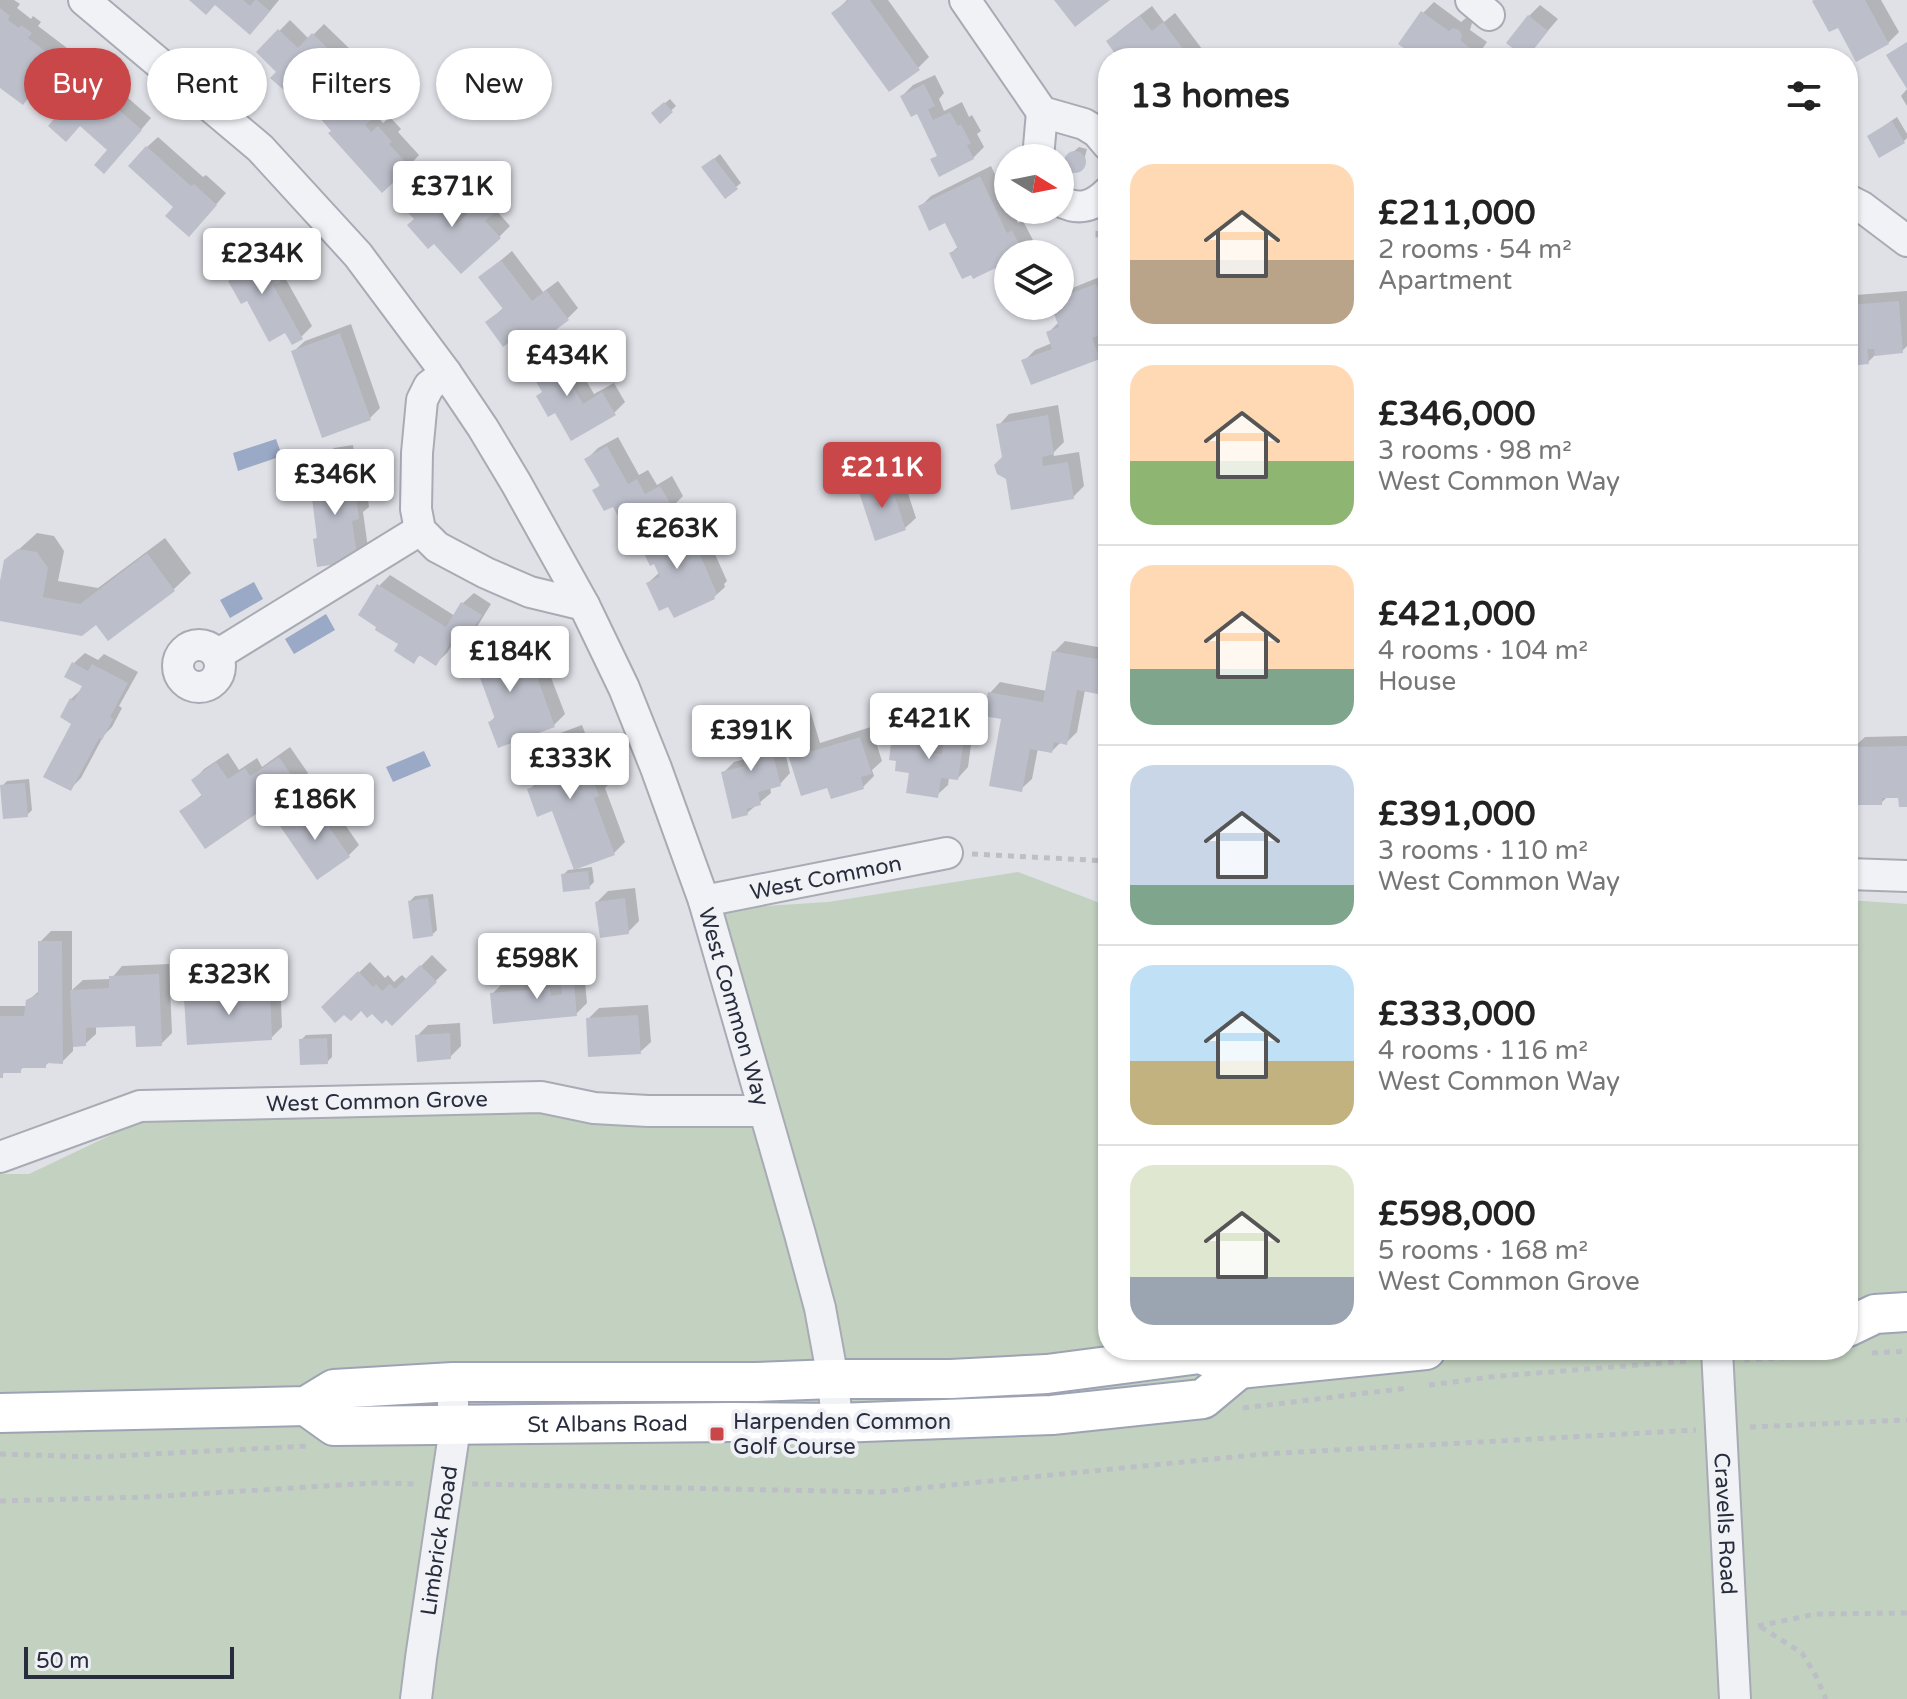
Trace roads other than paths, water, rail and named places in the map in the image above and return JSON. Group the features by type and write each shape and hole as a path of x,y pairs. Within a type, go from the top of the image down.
{"main road":[{"name":"St Albans Road","path":"0,1413 306,1406 334,1389 453,1382 951,1379 1047,1374 1154,1360"},
{"name":"St Albans Road","path":"306,1406 334,1426 837,1423 1052,1415 1203,1399 1238,1360"}],"street":[{"name":"West Common Way","path":"84,0 260,148 358,255 446,373 516,483 584,605 624,688 704,901 820,1308 833,1379 837,1423"},
{"path":"965,0 1042,112 1039,144"},
{"path":"1042,112 1084,124 1098,133"},
{"path":"1074,207 1098,200"},
{"path":"1858,205 1907,241"},
{"path":"446,373 429,386 422,400 416,509 420,530 437,547 486,573 530,592 584,605"},
{"path":"217,655 420,530"},
{"name":"West Common","path":"704,901 947,853"},
{"path":"1858,874 1907,876"},
{"name":"West Common Grove","path":"0,1157 140,1106 541,1097 594,1108 763,1111"},
{"name":"Cravells Road","path":"1718,1360 1722,1429 1746,1624 1735,1699"},
{"name":"Limbrick Road","path":"416,1699 448,1484 454,1425 453,1382"}],"water":[{"path":"276,439 282,456 238,471 233,453"},
{"path":"254,582 263,599 230,618 220,600"},
{"path":"326,614 335,630 294,654 285,639"},
{"path":"424,751 431,766 393,782 386,767"}],"place":[{"name":"Harpenden Common Golf Course","path":"717,1434"}]}
